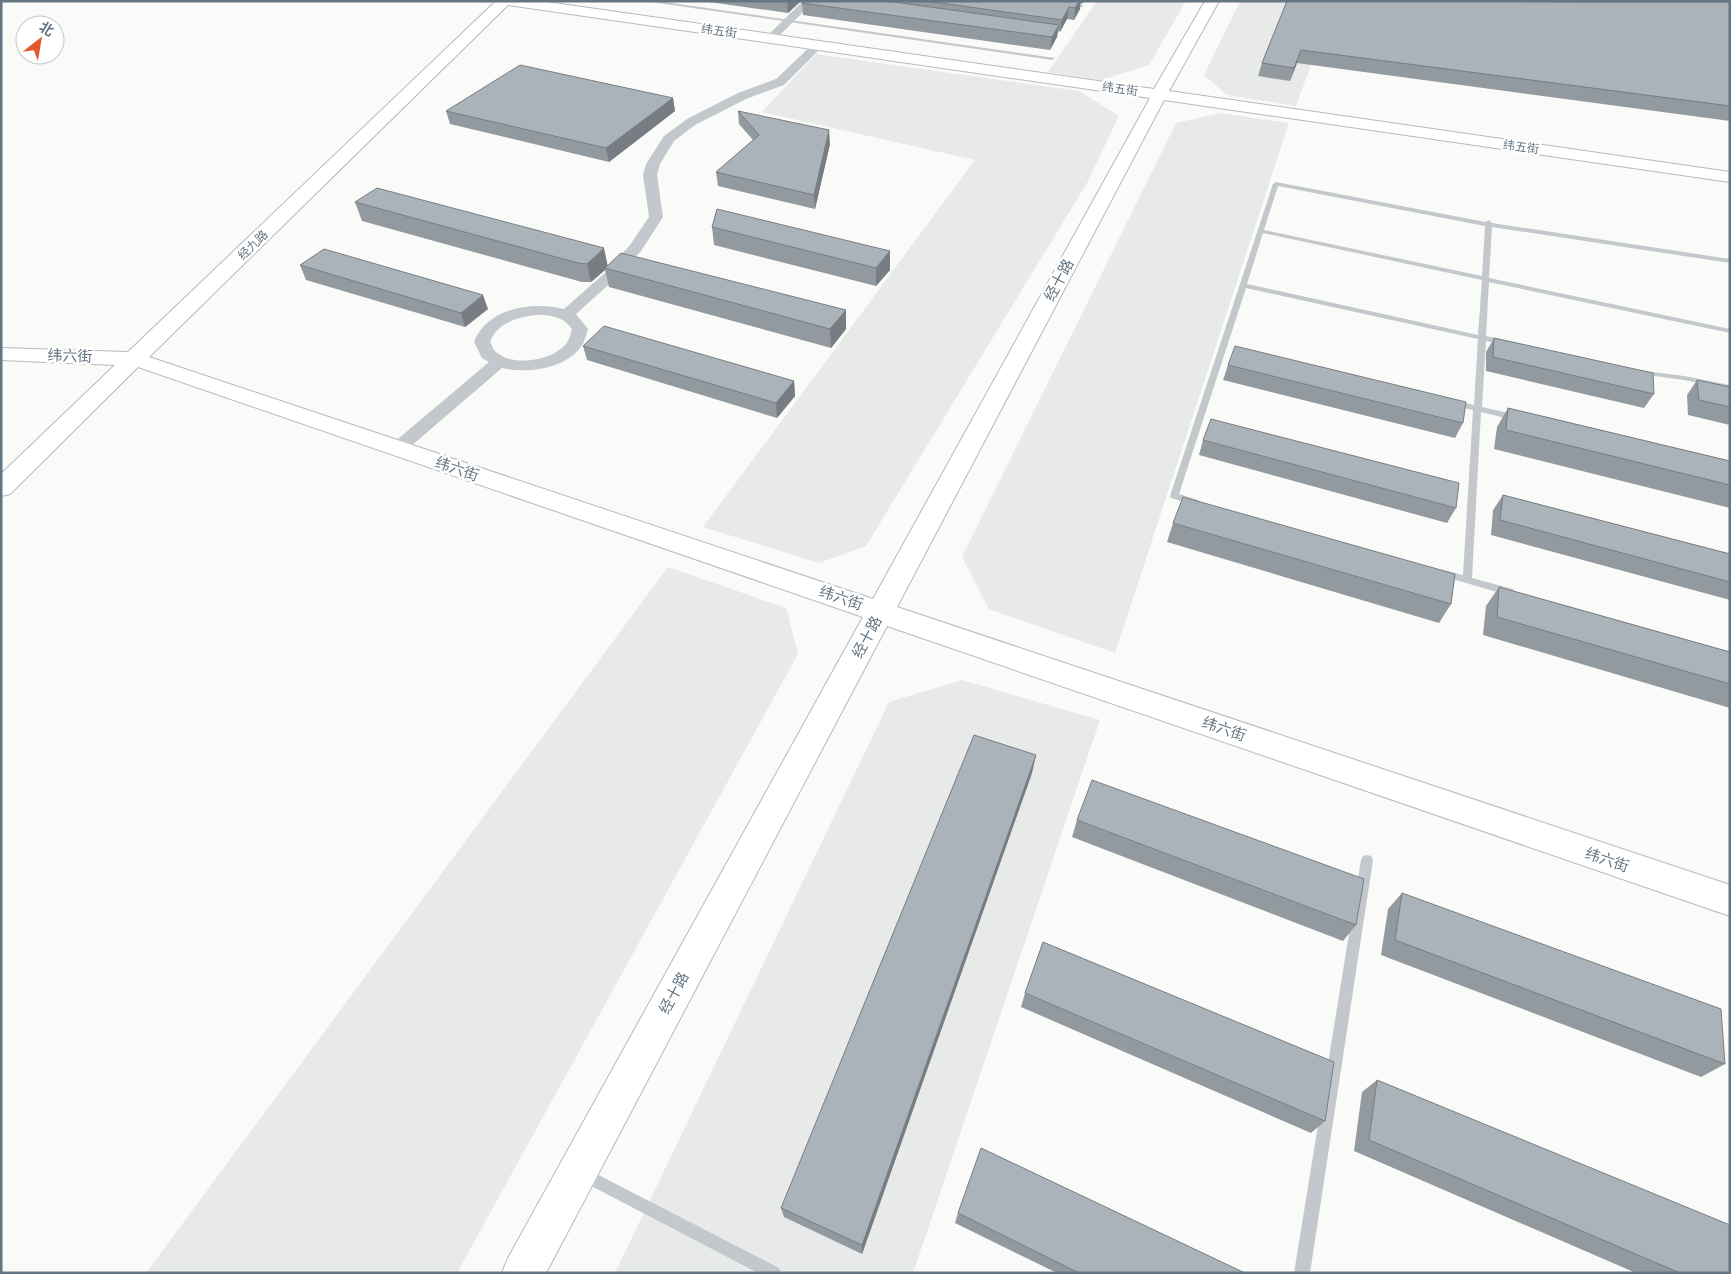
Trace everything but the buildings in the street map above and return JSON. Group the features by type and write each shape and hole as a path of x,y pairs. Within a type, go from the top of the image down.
{"street":[{"name":"经九路","path":"1,488 504,1"},
{"name":"纬五街","path":"510,1 1730,177"},
{"path":"770,39 809,1"},
{"name":"经十路","path":"523,1273 1159,95 1212,1"},
{"path":"566,315 612,275 636,248 656,217 650,175 653,164 669,139 691,122 742,96 780,82 817,46"},
{"path":"529,311 549,311 566,315 580,329 578,341 567,352 539,364 518,366 499,362 486,354 483,348 484,336 493,325 509,316 529,311"},
{"name":"纬六街","path":"1,354 134,359 1730,901"},
{"path":"398,448 499,362"}],"lane":[{"path":"646,1 1052,58"},
{"path":"1042,1 1082,6"},
{"path":"1203,504 1174,496 1276,184 1475,222 1488,222 1730,261"},
{"path":"1467,580 1488,222"},
{"path":"1261,231 1730,331"},
{"path":"1243,285 1511,344"},
{"path":"1223,346 1233,349"},
{"path":"1636,371 1684,378 1730,388"},
{"path":"1443,400 1529,421"},
{"path":"1429,569 1523,596"},
{"path":"1302,1273 1367,860"},
{"path":"578,1171 774,1273"}],"shaded area":[{"path":"1097,1 1186,1 1149,65 1101,80 1048,72"},
{"path":"1240,1 1334,1 1296,106 1227,95 1204,75"},
{"path":"816,54 1079,91 1119,116 1087,183 866,546 819,563 703,527 975,160 762,112"},
{"path":"1221,113 1289,123 1115,653 989,609 962,557 1176,123"},
{"path":"668,567 786,608 798,654 457,1273 146,1273"},
{"path":"962,680 1100,720 913,1273 615,1273 889,702"}]}
